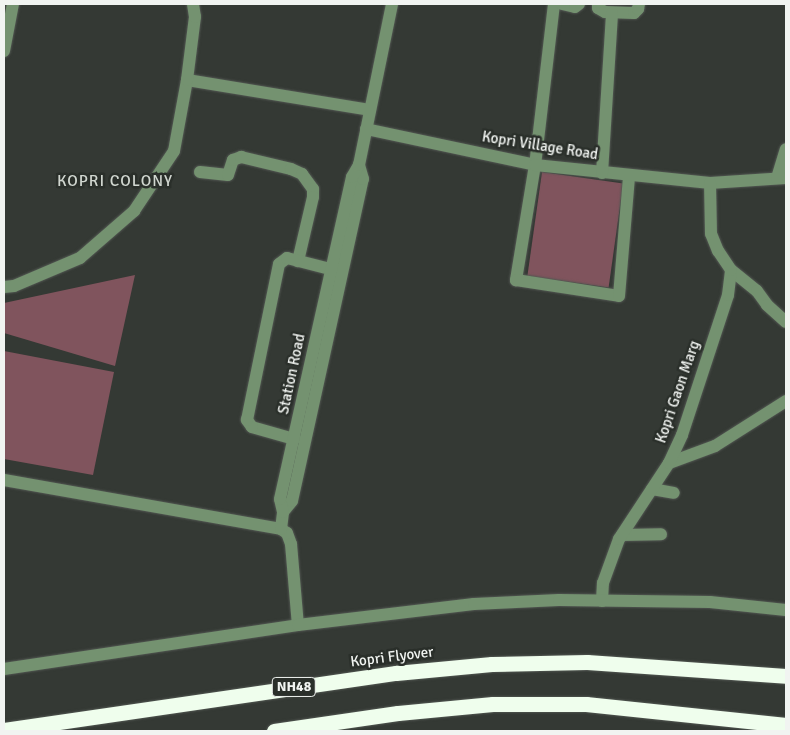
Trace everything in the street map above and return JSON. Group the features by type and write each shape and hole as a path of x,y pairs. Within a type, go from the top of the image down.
{"highway":[{"name":"Kopri Flyover","path":"4,730 396,672 492,664 586,662 786,676"},
{"path":"274,731 398,713 502,704 586,704 786,725"}],"street":[{"path":"4,51 13,4"},
{"path":"4,287 14,286 80,258 134,211 174,151 187,80 195,17 193,4"},
{"name":"Station Road","path":"281,529 283,512 280,499 294,439 306,410 337,270 352,177 359,165 392,4"},
{"path":"554,4 535,165 516,280 619,296 629,176"},
{"path":"562,4 575,6 579,4"},
{"path":"598,4 601,11 612,13 634,13 638,10 639,4"},
{"path":"602,173 612,13"},
{"path":"187,80 370,110"},
{"name":"Kopri Village Road","path":"366,129 535,165 602,173 710,183 781,178"},
{"path":"781,178 786,149"},
{"path":"200,172 228,175 233,160 241,157 291,169 302,174 313,189 313,197 298,261"},
{"path":"710,183 712,234 718,251 731,270 756,291 767,305 786,322"},
{"path":"294,439 252,427 247,420 279,264 284,259 337,270"},
{"name":"Kopri Gaon Marg","path":"602,601 603,583 622,535 669,464 689,418 728,295 731,270"},
{"path":"669,464 715,446 786,401"},
{"path":"283,512 292,501 306,410"},
{"path":"4,480 281,529 288,533 291,544 298,625"},
{"path":"652,489 674,493"},
{"path":"622,535 661,534"},
{"path":"4,669 298,625 474,604 559,600 710,602 786,610"}],"shaded area":[{"path":"542,172 623,183 609,287 527,276"},
{"path":"135,275 115,366 4,333 4,303"},
{"path":"4,351 114,372 93,475 4,459"}],"district":[{"name":"KOPRI COLONY","path":"115,181"}]}
